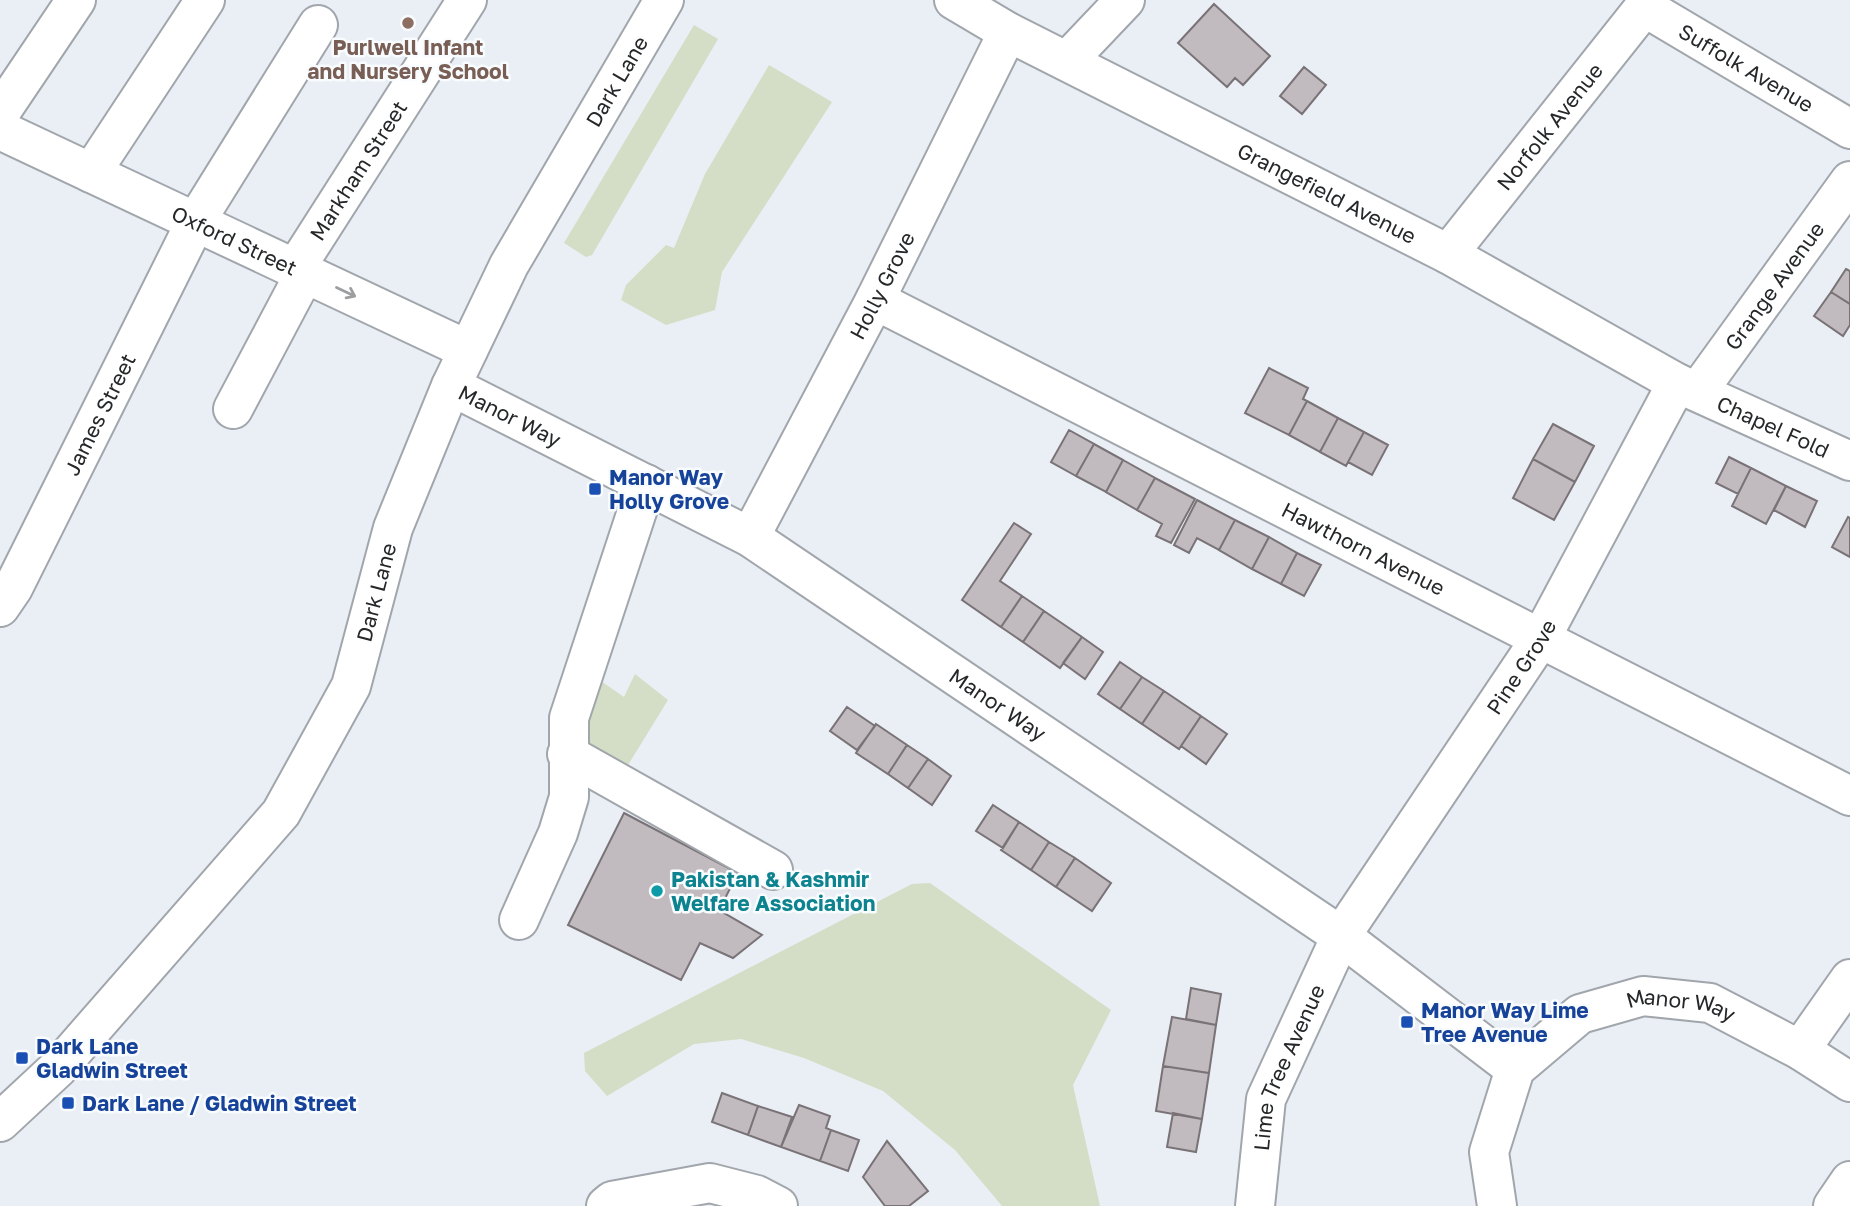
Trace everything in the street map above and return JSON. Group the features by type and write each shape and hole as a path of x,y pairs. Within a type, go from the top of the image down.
{"street":[{"path":"0,113 76,0"},
{"path":"91,173 205,0"},
{"name":"Markham Street","path":"233,409 300,271 467,0"},
{"name":"Dark Lane","path":"1,1119 58,1068 281,813 351,686 393,528 450,386 509,265 664,0"},
{"name":"Grangefield Avenue","path":"954,0 1008,32 1448,254 1688,387"},
{"path":"1067,61 1125,0"},
{"name":"Suffolk Avenue","path":"1647,4 1850,129"},
{"name":"Norfolk Avenue","path":"1448,254 1647,4"},
{"name":"James Street","path":"0,607 13,588 195,221 318,25"},
{"name":"Holly Grove","path":"750,537 875,300 1008,32"},
{"name":"Oxford Street","path":"0,130 468,350"},
{"name":"Grange Avenue","path":"1688,387 1850,181"},
{"name":"Hawthorn Avenue","path":"875,300 1850,796"},
{"name":"Manor Way","path":"450,386 750,537 1341,936 1516,1069 1580,1014 1643,996 1710,1003 1800,1050 1850,1082"},
{"name":"Chapel Fold","path":"1688,387 1850,461"},
{"name":"Pine Grove","path":"1341,936 1541,638 1688,387"},
{"path":"519,920 558,834 569,797 569,719 646,484"},
{"path":"567,754 773,870"},
{"name":"Lime Tree Avenue","path":"1255,1206 1266,1099 1341,936"},
{"path":"1800,1050 1850,979"},
{"path":"1497,1206 1489,1152 1516,1069"},
{"path":"1833,1206 1850,1181"},
{"path":"606,1206 612,1201 710,1183 757,1195 778,1206"}],"green space":[{"path":"694,25 718,39 592,255 586,257 564,243"},
{"path":"769,65 832,102 722,272 715,310 666,325 621,300 626,285 666,245 674,248 705,174"},
{"path":"635,674 668,700 628,765 584,747 595,677 624,697"},
{"path":"930,883 1111,1010 1073,1085 1100,1206 1002,1206 955,1150 883,1091 804,1058 741,1039 694,1044 607,1096 585,1071 584,1053 912,884"}],"building":[{"path":"1214,4 1270,56 1243,85 1235,78 1227,87 1178,43"},
{"path":"1304,67 1326,85 1302,114 1280,96"},
{"path":"1846,269 1850,271 1850,304 1831,292"},
{"path":"1831,292 1850,304 1850,325 1843,336 1814,316"},
{"path":"1269,368 1308,388 1303,399 1307,401 1289,435 1245,413"},
{"path":"1307,401 1338,418 1320,452 1289,435"},
{"path":"1338,418 1364,432 1346,466 1320,452"},
{"path":"1553,424 1594,446 1575,482 1533,459"},
{"path":"1069,430 1094,444 1076,476 1051,462"},
{"path":"1364,432 1388,445 1372,475 1348,462"},
{"path":"1094,444 1123,460 1106,492 1076,476"},
{"path":"1729,457 1751,468 1738,494 1716,483"},
{"path":"1533,459 1575,482 1554,520 1513,498"},
{"path":"1123,460 1155,478 1137,510 1106,492"},
{"path":"1751,468 1786,486 1766,524 1732,506"},
{"path":"1155,478 1195,499 1171,543 1156,536 1162,524 1137,510"},
{"path":"1786,486 1817,501 1805,527 1774,510"},
{"path":"1197,500 1235,520 1219,550 1197,538 1189,553 1174,545"},
{"path":"1848,517 1850,518 1850,557 1832,547"},
{"path":"1235,520 1269,537 1252,569 1219,550"},
{"path":"1014,523 1031,534 1000,581 1022,596 1001,627 962,600"},
{"path":"1269,537 1297,553 1281,584 1252,569"},
{"path":"1297,553 1321,565 1304,596 1281,584"},
{"path":"1022,596 1044,611 1023,642 1001,627"},
{"path":"1044,611 1082,637 1060,668 1023,642"},
{"path":"1082,637 1103,652 1085,679 1063,663"},
{"path":"1120,662 1142,677 1120,709 1098,694"},
{"path":"1142,677 1164,691 1142,724 1120,709"},
{"path":"1164,691 1201,716 1179,749 1142,724"},
{"path":"847,707 875,726 857,750 830,731"},
{"path":"1201,716 1227,734 1206,764 1181,746"},
{"path":"876,724 907,745 888,774 856,753"},
{"path":"907,745 928,759 908,788 888,774"},
{"path":"928,759 951,776 932,805 908,788"},
{"path":"993,805 1019,822 1003,848 976,831"},
{"name":"Pakistan & Kashmir Welfare Association","path":"624,813 738,873 719,910 762,935 733,958 700,943 681,980 568,925"},
{"path":"1019,822 1049,842 1031,870 1001,850"},
{"path":"1049,842 1075,858 1056,887 1031,870"},
{"path":"1075,858 1111,883 1092,911 1056,887"},
{"path":"1191,988 1221,994 1216,1025 1186,1019"},
{"path":"1172,1017 1216,1025 1209,1073 1163,1066"},
{"path":"1163,1066 1209,1073 1202,1119 1156,1111"},
{"path":"722,1093 758,1106 748,1135 712,1122"},
{"path":"799,1105 830,1116 826,1128 831,1130 820,1161 781,1147"},
{"path":"758,1106 792,1117 781,1147 748,1135"},
{"path":"1173,1113 1202,1119 1196,1152 1167,1147"},
{"path":"831,1130 859,1140 848,1171 820,1161"},
{"path":"887,1141 928,1191 909,1206 885,1206 863,1177"}],"place":[{"name":"Purlwell Infant and Nursery School","path":"408,23"},
{"name":"Manor Way Holly Grove","path":"595,489"},
{"name":"Pakistan & Kashmir Welfare Association","path":"657,891"},
{"name":"Manor Way Lime Tree Avenue","path":"1407,1022"},
{"name":"Dark Lane Gladwin Street","path":"22,1058"},
{"name":"Dark Lane / Gladwin Street","path":"68,1103"}]}
